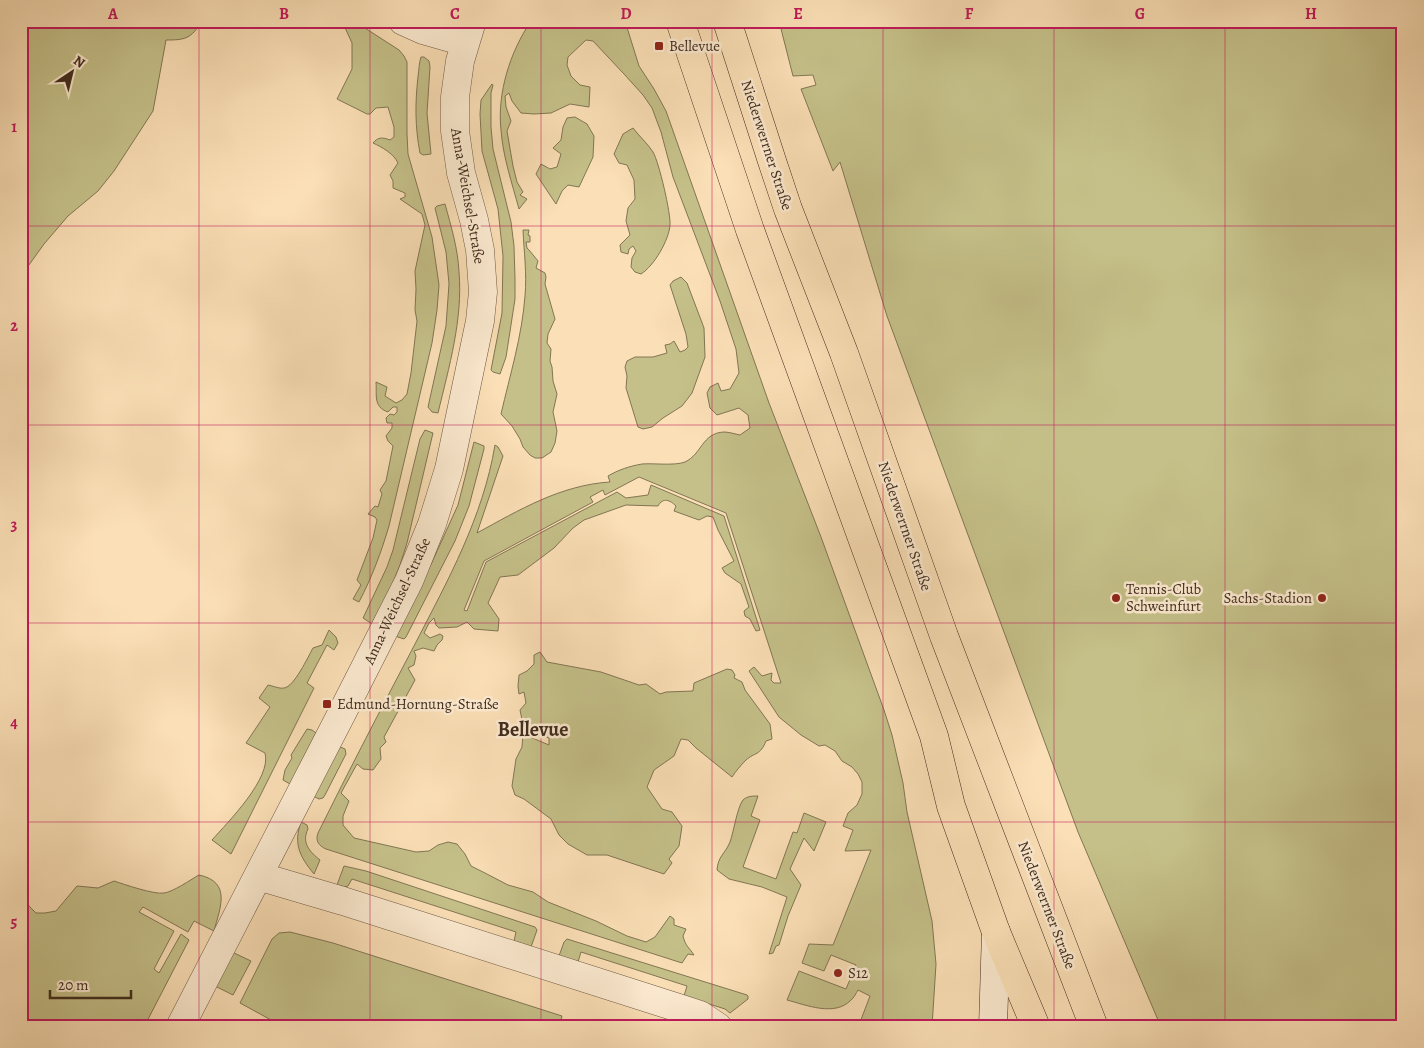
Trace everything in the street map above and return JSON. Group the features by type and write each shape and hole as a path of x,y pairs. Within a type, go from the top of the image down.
{"main road":[{"path":"680,21 750,230 934,736 951,806 996,932 1036,1027"},
{"name":"Niederwerrner Straße","path":"727,21 788,209 844,353 944,636 1094,1027"}],"street":[{"path":"402,21 423,30 468,31"},
{"name":"Anna-Weichsel-Straße","path":"180,1027 409,582 432,524 448,469 480,321 483,292 480,250 461,173 454,131 457,78 468,31"},
{"path":"258,876 682,1009 700,1015 718,1027"},
{"path":"994,1027 996,932"}],"shaded area":[{"path":"21,21 202,21 191,35 178,40 166,40 153,111 114,171 98,191 68,216 44,244 21,276"},
{"path":"342,21 354,21 399,50 407,62 408,154 432,237 439,285 432,343 389,526 376,565 359,602 353,599 361,585 357,580 373,538 377,520 368,514 375,506 378,507 382,494 380,490 386,481 393,446 386,436 392,428 392,423 387,423 386,418 390,414 394,415 397,412 397,407 393,407 388,412 380,407 377,400 376,382 387,387 385,396 396,403 407,394 417,321 415,310 415,271 425,225 422,214 400,199 405,197 405,193 393,188 393,181 390,175 398,163 387,151 373,143 378,139 390,140 394,137 394,127 388,107 376,108 370,114 367,114 337,99 352,69 352,43"},
{"path":"531,21 625,21 639,66 666,111 769,403 821,537 892,735 903,783 907,812 932,921 936,964 932,1027 860,1027 859,1025 870,996 858,990 852,999 837,1008 811,1007 787,1000 799,971 846,989 856,965 831,955 824,971 802,963 809,944 833,945 871,850 845,851 853,830 843,826 848,813 857,805 862,794 862,782 852,767 842,761 835,751 825,745 819,746 801,735 779,717 749,671 754,667 762,676 772,673 771,680 774,683 781,683 726,513 639,477 605,495 603,490 590,497 593,502 484,561 464,610 467,611 486,562 617,492 626,498 648,495 651,485 724,516 760,630 756,631 750,619 745,616 744,611 749,607 741,584 725,573 722,568 734,561 713,517 707,516 699,520 674,511 676,506 664,500 658,506 626,505 584,520 573,528 554,548 518,575 500,577 488,603 499,619 498,631 474,629 467,622 457,627 439,628 434,618 429,623 424,633 430,638 440,634 443,636 442,640 434,651 423,648 414,651 416,656 414,665 408,668 415,680 384,737 386,742 380,748 381,759 373,770 363,769 357,764 341,793 349,801 343,816 343,825 354,838 416,852 429,851 438,845 448,842 457,844 471,866 508,885 533,892 548,902 596,921 627,936 646,942 655,937 670,916 674,919 674,925 686,929 683,936 684,940 694,955 688,954 682,963 326,849 317,841 318,833 463,548 482,497 495,445 503,456 477,533 557,493 592,484 610,482 608,476 624,468 642,464 685,462 711,436 724,432 740,435 750,428 748,415 739,408 717,415 710,408 707,393 710,387 718,383 721,391 730,389 739,373 736,349 673,177 661,132 652,108 643,95 593,41 586,40 568,57 567,65 571,76 580,85 590,87 589,107 570,104 551,113 521,113 512,101 509,93 505,96 506,107 511,121 507,131 513,166 517,182 523,192 520,195 527,199 519,209 508,170 500,116 503,87 511,59"},
{"name":"Tennis-Club Schweinfurt","path":"779,21 1403,21 1403,1027 1161,1027 1078,832 887,316 840,162 833,171 801,89 816,85 813,75 793,76"},
{"path":"421,57 429,61 430,67 427,113 431,154 423,155 420,153 416,115"},
{"path":"492,84 491,127 493,149 511,222 515,279 515,299 506,357 500,374 491,370 502,313 503,256 498,209 482,151 480,114 481,100"},
{"path":"575,117 587,124 594,136 593,157 579,187 568,185 562,191 556,204 536,174 541,164 550,169 557,167 561,154 553,148 561,140 567,118"},
{"path":"633,128 653,152 664,188 670,219 669,231 664,245 656,259 641,274 635,272 631,267 632,258 636,251 633,246 629,249 628,254 621,252 620,245 630,235 626,221 628,208 635,199 634,180 627,165 619,163 614,154 623,134"},
{"path":"445,204 457,255 460,290 451,361 438,413 432,412 428,407 446,326 449,284 446,252 435,208"},
{"path":"523,230 529,230 530,242 526,242 527,248 538,261 536,268 545,273 545,284 555,319 548,334 547,343 551,349 550,361 557,394 553,412 557,431 551,452 542,458 535,458 530,455 523,447 512,426 501,414 521,326 525,296"},
{"path":"681,277 687,283 704,328 705,357 692,393 682,406 652,427 643,429 638,427 626,388 627,376 625,367 627,361 635,357 653,357 667,353 665,345 674,341 680,352 688,347 686,334 670,285"},
{"path":"425,430 433,433 407,543 389,592 372,624 363,618 393,550 420,439"},
{"path":"474,442 484,446 484,449 469,506 455,541 406,637 404,639 395,636 458,505"},
{"path":"329,630 336,637 338,643 334,650 327,645 307,683 314,688 231,854 212,840 238,811 256,787 262,775 265,753 246,743 270,707 259,698 268,685 282,688 292,683 313,648 322,645"},
{"path":"540,652 547,662 601,672 639,685 646,684 660,694 693,691 694,683 727,669 732,670 735,675 734,678 742,682 745,690 770,724 772,739 766,741 762,749 746,760 732,777 688,740 681,739 674,756 654,770 647,787 662,809 672,812 682,826 679,846 669,859 672,863 664,874 607,855 587,855 568,844 559,835 551,819 524,799 515,795 512,786 516,759 522,747 523,734 549,745 549,738 524,729 520,710 526,703 524,692 519,694 519,675 527,671 534,664 534,655"},
{"path":"307,729 316,733 290,784 283,780 285,770 292,758 291,755"},
{"path":"338,746 345,749 346,754 325,795 319,799 313,796"},
{"path":"752,796 758,796 751,816 760,820 743,867 776,879 793,832 797,833 804,813 826,822 814,851 804,838 790,869 801,885 788,916 779,945 776,946 773,953 769,954 787,897 762,887 729,879 717,870 720,858 730,842 737,814 743,800"},
{"path":"301,822 307,825 306,843 308,847 320,860 314,874 299,850 298,837"},
{"path":"344,866 366,871 535,927 537,930 531,947 514,941 516,932 352,879 348,886 337,885"},
{"path":"199,875 209,878 216,883 220,890 221,905 214,931 194,921 188,932 143,907 139,912 174,931 154,969 159,973 181,934 189,940 144,1027 21,1027 21,901 26,900 36,913 45,913 56,911 77,886 98,888 114,881 147,891 164,893"},
{"path":"290,932 333,943 562,1016 559,1027 284,1027 240,1003 272,939 279,933"},
{"path":"567,939 747,995 748,999 730,1013 725,1009 684,996 687,986 581,952 578,962 559,956"},
{"path":"232,952 251,961 233,995 215,986"}],"place":[{"name":"Bellevue","path":"659,46"},
{"name":"Tennis-Club Schweinfurt","path":"1116,598"},
{"name":"Sachs-Stadion","path":"1322,598"},
{"name":"Edmund-Hornung-Straße","path":"327,704"},
{"name":"S12","path":"838,973"}],"district":[{"name":"Bellevue","path":"533,729"}]}
